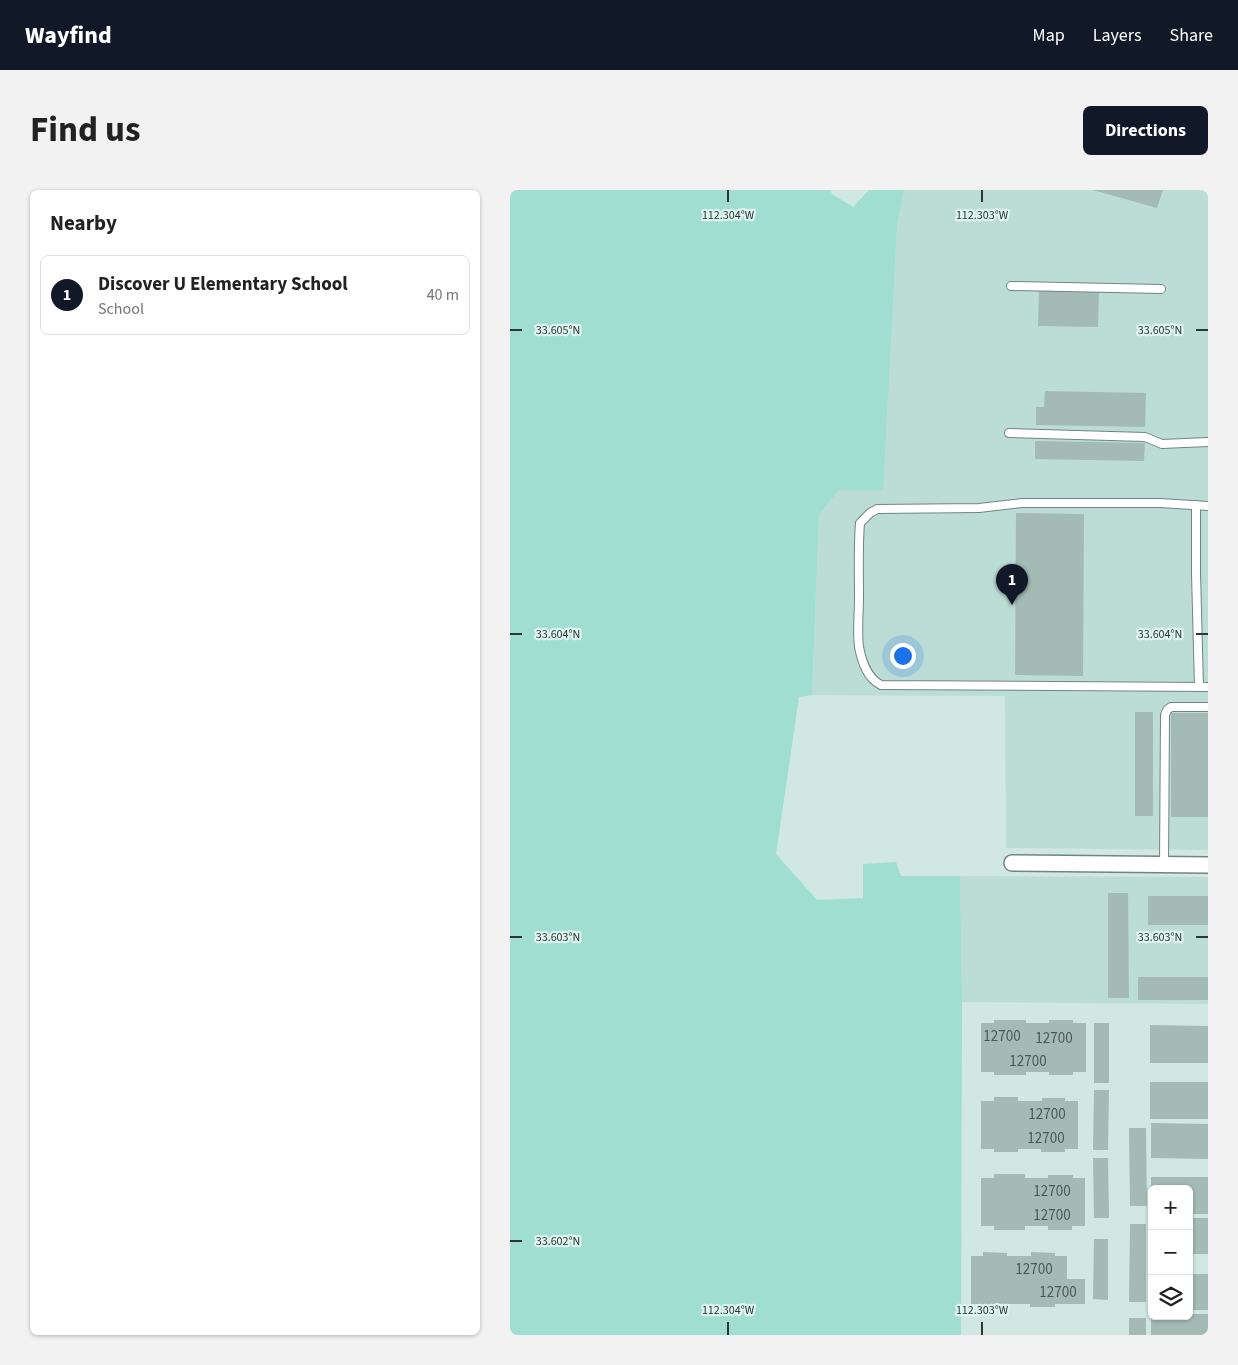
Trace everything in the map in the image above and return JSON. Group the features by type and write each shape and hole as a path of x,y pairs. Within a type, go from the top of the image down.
{"street":[{"path":"1012,863 1208,865"}],"lane":[{"path":"1011,286 1162,289"},
{"path":"1009,433 1145,437 1162,444 1208,442"},
{"path":"1208,506 1160,503 1022,503 979,508 877,509 860,523 859,626 859,646 864,662 875,682 881,685 1208,687"},
{"path":"1196,505 1199,687"},
{"path":"1164,865 1165,715 1171,707 1208,707"}],"shaded area":[{"path":"904,190 1208,190 1208,850 1006,848 1005,696 812,695 819,515 839,490 882,490 897,226"},
{"path":"960,876 1208,877 1208,1004 962,1002"}],"green space":[{"path":"510,190 830,190 832,194 853,207 869,190 904,190 897,226 883,490 839,490 819,515 812,695 799,697 776,854 817,900 863,898 863,864 896,862 901,876 960,876 962,1002 961,1335 510,1335"}],"building":[{"path":"1093,190 1163,190 1157,208"},
{"path":"1039,290 1099,291 1098,327 1038,326"},
{"path":"1045,391 1146,393 1145,427 1036,425 1036,407 1044,407"},
{"path":"1035,441 1145,443 1144,461 1035,459"},
{"path":"1016,513 1084,514 1083,676 1015,675"},
{"path":"1135,712 1153,712 1153,816 1135,816"},
{"path":"1171,713 1208,713 1208,817 1171,817"},
{"path":"1108,893 1128,893 1129,998 1108,998"},
{"path":"1148,896 1208,896 1208,925 1148,925"},
{"path":"1138,977 1208,977 1208,1000 1138,1000"},
{"path":"994,1020 1026,1020 1026,1023 1049,1023 1049,1020 1073,1020 1073,1023 1086,1023 1086,1072 1073,1072 1073,1075 1049,1075 1049,1072 1026,1072 1026,1075 994,1075 994,1072 981,1072 981,1023 994,1023"},
{"path":"1094,1023 1109,1023 1109,1083 1094,1083"},
{"path":"1150,1025 1208,1026 1208,1063 1150,1063"},
{"path":"1150,1082 1208,1082 1208,1119 1150,1119"},
{"path":"1094,1090 1109,1090 1108,1150 1093,1150"},
{"path":"994,1097 1018,1097 1018,1101 1042,1101 1042,1098 1065,1098 1065,1101 1078,1101 1078,1149 1065,1149 1065,1152 1041,1152 1041,1149 1018,1149 1018,1152 994,1152 994,1149 981,1149 981,1101 994,1101"},
{"path":"1151,1123 1208,1124 1208,1159 1151,1158"},
{"path":"1129,1128 1146,1128 1147,1206 1130,1206"},
{"path":"1093,1158 1108,1158 1109,1218 1094,1218"},
{"path":"994,1174 1025,1174 1025,1178 1048,1178 1048,1175 1073,1175 1073,1178 1085,1178 1085,1226 1072,1226 1072,1230 1048,1230 1048,1226 1025,1226 1025,1230 994,1230 994,1226 981,1226 981,1178 994,1178"},
{"path":"1151,1177 1208,1177 1208,1214 1193,1214 1193,1185 1151,1185"},
{"path":"1193,1218 1208,1218 1208,1254 1193,1254"},
{"path":"1130,1224 1146,1224 1146,1302 1129,1302"},
{"path":"1094,1239 1108,1239 1108,1300 1093,1299"},
{"path":"983,1252 1007,1253 1007,1256 1031,1256 1031,1252 1055,1253 1055,1256 1067,1256 1067,1279 1085,1279 1085,1304 1055,1304 1055,1307 1030,1307 1030,1304 1007,1304 1007,1307 983,1307 983,1304 971,1304 971,1256 983,1256"},
{"path":"1193,1274 1208,1274 1208,1310 1193,1310"},
{"path":"1193,1314 1208,1314 1208,1335 1151,1335 1151,1320 1193,1320"},
{"path":"1129,1318 1146,1318 1146,1335 1129,1335"}],"place":[{"name":"Discover U Elementary School","path":"1012,605"}]}
